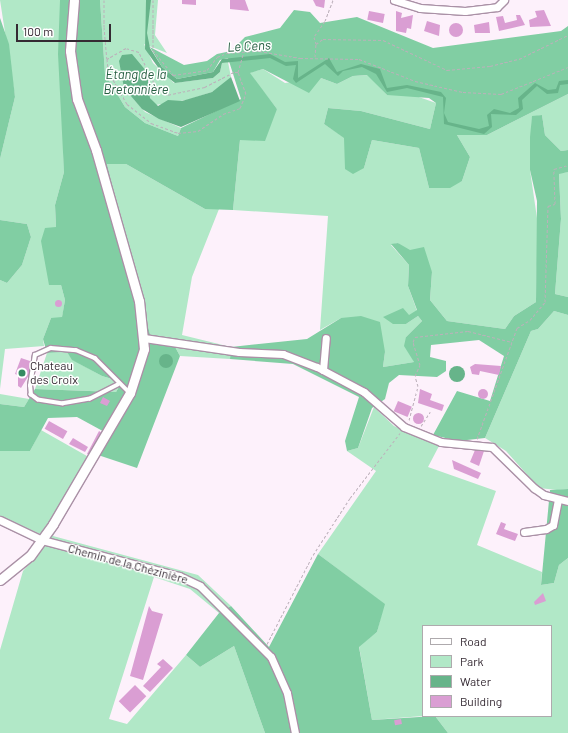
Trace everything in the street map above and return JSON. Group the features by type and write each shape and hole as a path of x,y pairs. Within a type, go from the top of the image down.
{"street":[{"path":"0,580 30,556 42,540 130,393 141,364 144,338 137,293 96,150 77,99 70,51 74,0"},
{"path":"397,0 420,8 465,11 498,7 504,0"},
{"path":"144,338 239,352 283,354 323,370 364,392 404,427 417,433 461,447 475,445 492,447 502,454 534,488 558,499 568,501"},
{"path":"323,370 326,338"},
{"path":"524,532 546,529 553,525 558,499"},
{"name":"Chemin de la Chézinière","path":"0,520 42,540 190,580 212,596 264,647 286,693 295,733"}],"lane":[{"path":"118,385 90,399 63,404 38,400 32,395 30,386 35,355 51,348 76,350 95,358 118,385 130,393"}],"path":[{"path":"104,0 108,71 127,104 151,123 178,133 198,131 223,114 240,108 246,94 238,72 243,54"},
{"path":"153,0 153,50 174,75 207,70 217,57 227,53 243,54 259,51 315,58 373,62 415,81 479,93 501,94 568,67"},
{"path":"315,58 316,44 314,37 325,20 333,0"},
{"path":"316,44 323,39 383,40 416,53 430,64 462,70 530,56 568,35"},
{"path":"107,59 126,48 139,52 154,83 167,95 188,93 214,84 228,73 238,72"},
{"path":"475,445 517,328 530,320 545,302 548,206 555,204 554,169 568,165"},
{"path":"264,647 313,555 350,498 404,427 418,386 414,376 420,365 413,342 415,337 468,331 512,342"},
{"path":"417,433 430,412"}],"green space":[{"path":"0,0 60,0 64,172 55,205 56,227 49,285 61,285 65,300 62,318 51,318 43,339 44,346 5,349 0,389 0,280 7,283 22,265 31,237 27,224 0,220 0,159 15,97"},
{"path":"100,0 158,0 155,35 167,53 144,44 153,63 174,83 213,78 220,72 222,63 228,62 231,77 226,83 212,92 187,100 156,105 150,98 150,80 124,88 145,112 181,128 178,136 145,123 125,107 105,74"},
{"path":"263,69 285,83 321,78 337,84 353,76 368,75 387,95 413,95 436,103 430,129 361,111 328,108 324,124 345,138 345,169 364,168 372,140 419,148 429,188 462,181 470,157 457,135 487,135 568,94 568,150 561,151 545,135 542,115 532,117 530,170 538,225 536,302 514,316 505,329 447,321 430,300 432,272 398,243 391,245 409,265 408,286 417,311 409,316 406,324 418,316 422,321 406,337 414,362 383,367 385,352 341,318 320,330 328,216 233,210 240,140 277,109 249,73"},
{"path":"107,164 126,164 205,209 219,209 192,277 182,335 231,347 230,359 180,356 174,345 152,342"},
{"path":"568,172 568,297 555,294 561,219 559,173"},
{"path":"554,311 568,315 568,489 557,490 539,488 506,451 485,438 531,331 538,329"},
{"path":"67,352 73,360 102,376 122,382 116,392 35,389 47,353"},
{"path":"0,394 29,399 24,407 0,404"},
{"path":"374,407 394,426 439,446 428,467 496,491 477,545 542,572 541,585 554,583 559,565 568,558 568,733 448,733 436,717 552,717 552,625 422,625 422,716 372,720 359,646 377,632 384,604 318,554 376,471 347,451 358,448"},
{"path":"41,430 94,460 53,536 198,575 231,606 219,613 190,589 154,577 109,719 127,724 186,655 200,667 234,646 265,733 0,733 0,650 23,571 51,539 0,516 0,451 30,451"}],"shaded area":[{"path":"60,0 100,0 105,74 125,107 145,123 178,136 181,128 241,99 228,58 220,60 213,72 177,79 162,67 150,47 184,65 207,61 217,54 231,51 245,37 280,28 294,10 310,12 320,23 357,17 433,48 561,31 568,26 568,94 487,135 457,135 470,157 462,181 450,188 429,188 419,148 372,140 364,168 353,174 345,169 344,138 324,124 328,108 361,111 430,129 436,103 429,98 387,95 367,75 353,76 337,84 321,78 309,93 263,69 250,73 277,109 265,141 240,140 233,210 205,209 126,164 107,164 152,342 174,345 180,356 137,468 98,455 110,435 77,417 48,418 30,451 0,451 0,404 24,407 35,389 116,392 122,382 102,376 72,360 67,352 47,353 43,339 51,318 62,317 65,300 61,285 49,285 41,241 45,228 56,227 55,205 64,172 58,54"},
{"path":"0,18 9,44 15,97 0,159"},
{"path":"542,115 545,135 561,151 568,150 568,172 559,174 561,219 555,294 568,297 568,315 554,311 538,329 531,331 485,438 458,441 433,435 457,391 490,401 504,356 479,340 431,345 430,357 446,361 446,371 437,377 399,375 389,383 385,399 372,408 358,448 347,451 345,441 359,397 293,364 230,359 231,347 307,339 341,318 361,316 380,322 385,352 383,367 414,362 404,346 406,337 422,321 418,316 406,324 393,324 383,317 403,308 409,315 417,310 408,286 409,265 391,244 398,243 410,250 424,247 432,272 430,300 447,321 505,329 514,316 536,302 537,201 530,170 530,137 532,116"},
{"path":"0,220 27,224 31,237 22,265 7,283 0,280"},
{"path":"568,489 568,558 559,565 554,583 541,585 550,490"},
{"path":"318,554 385,604 377,632 359,647 372,720 436,717 448,733 265,733 234,646 200,667 186,655 219,613 231,606 269,647"}],"water":[{"name":"Le Cens","path":"146,0 151,0 147,33 150,48 162,67 177,79 213,72 222,59 270,54 285,62 298,61 298,78 329,58 337,72 361,64 380,69 387,88 407,85 441,92 446,98 444,113 448,122 479,129 489,126 487,115 494,109 510,113 519,108 518,98 535,83 548,90 556,89 559,81 568,80 568,84 560,85 558,93 547,94 537,86 522,100 523,109 516,115 491,114 492,127 484,134 444,124 443,97 407,88 387,92 376,74 362,67 343,71 338,76 325,64 296,83 293,79 296,65 286,66 270,58 222,63 220,72 213,78 175,83 162,73 145,49"},
{"name":"Étang de la Bretonnière","path":"132,54 147,72 150,98 158,106 168,100 182,101 212,92 231,77 240,101 181,127 159,119 142,109 124,88 119,61 122,55"},
{"path":"163,354 169,354 173,358 173,364 169,368 163,368 159,364 159,358"},
{"path":"457,366 464,371 465,374 460,381 457,382 450,377 449,374 454,367"}],"building":[{"path":"182,0 196,0 196,5 182,4"},
{"path":"230,0 245,0 249,11 230,9"},
{"path":"313,0 325,0 324,8 316,6"},
{"path":"544,10 551,26 530,27 529,20 537,17 535,11"},
{"path":"369,11 385,14 383,23 367,20"},
{"path":"396,11 402,13 401,18 413,15 411,29 407,28 406,33 396,31"},
{"path":"516,15 520,15 525,25 499,31 496,17 503,16 505,23 517,20"},
{"path":"427,21 440,25 439,36 424,31"},
{"path":"489,22 490,33 475,33 474,25"},
{"path":"456,23 461,25 463,30 461,35 456,37 451,35 449,30 451,25"},
{"path":"58,299 61,300 61,306 58,307 55,306 54,303 55,300"},
{"name":"Chateau des Croix","path":"21,358 30,361 29,375 21,388 18,386 18,375 15,374"},
{"path":"475,364 501,366 499,375 480,371 479,375 472,374 470,367"},
{"path":"420,389 432,394 430,400 444,405 442,411 418,403"},
{"path":"481,389 485,389 487,390 487,398 481,399 478,396 478,392"},
{"path":"103,397 110,401 107,406 100,403"},
{"path":"398,401 412,407 408,417 394,411"},
{"path":"416,413 420,413 422,414 422,422 416,423 413,420 413,416"},
{"path":"49,421 67,431 63,439 45,429"},
{"path":"99,431 102,433 89,455 87,454"},
{"path":"73,438 88,447 85,452 69,444"},
{"path":"475,450 484,451 479,466 470,462"},
{"path":"452,460 481,473 478,479 454,469"},
{"path":"501,522 506,524 504,529 518,534 515,541 496,534"},
{"path":"543,593 546,601 535,605 534,602"},
{"path":"149,606 152,611 163,614 143,680 130,676"},
{"path":"163,659 173,668 150,692 143,686 161,667 157,664"},
{"path":"135,685 146,696 130,713 119,701"},
{"path":"401,719 402,724 395,725 394,720"}],"place":[{"name":"Chateau des Croix","path":"22,373"}]}
